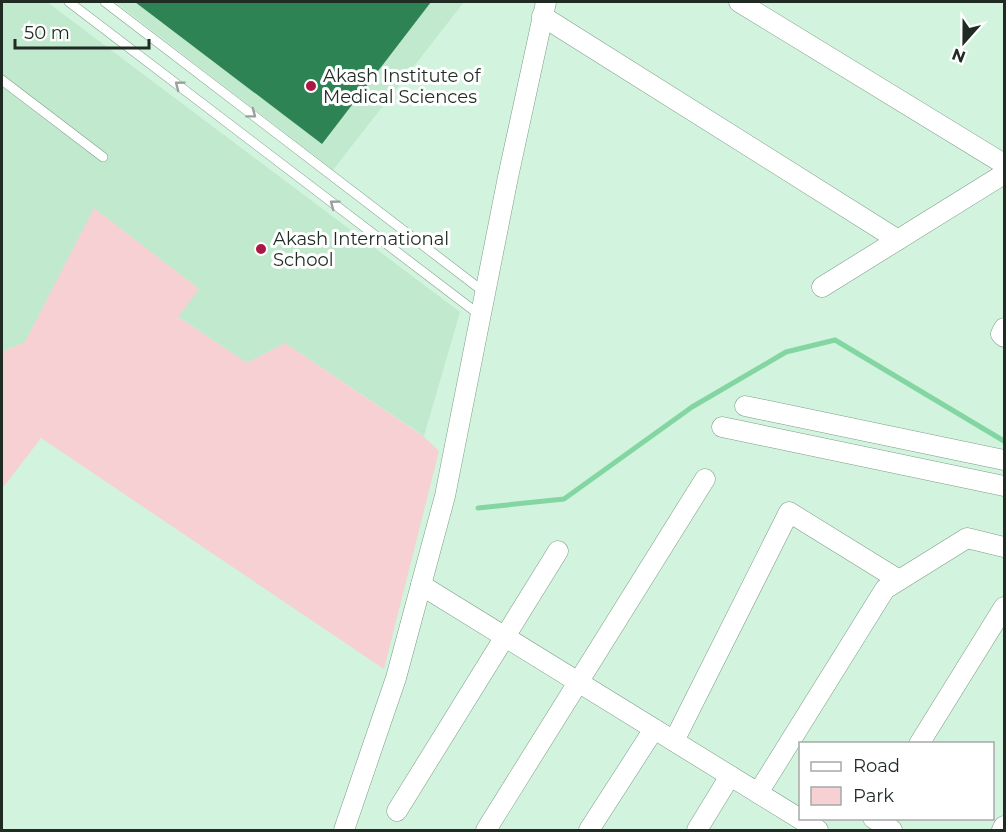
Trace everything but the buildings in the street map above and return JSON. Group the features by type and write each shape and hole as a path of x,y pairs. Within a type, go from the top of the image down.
{"street":[{"path":"739,2 1005,164"},
{"path":"344,831 396,678 445,496 544,9 898,240"},
{"path":"822,287 1005,174"},
{"path":"1005,328 1001,334 1005,337"},
{"path":"745,406 1005,460"},
{"path":"722,427 1005,486"},
{"path":"486,831 705,479"},
{"path":"674,741 789,512 899,580"},
{"path":"758,793 885,589 967,538 1005,547"},
{"path":"397,811 558,551"},
{"path":"421,585 799,819"},
{"path":"920,742 1005,607"},
{"path":"589,831 654,729"},
{"path":"697,831 730,776"},
{"path":"801,820 818,831"},
{"path":"875,820 892,831"},
{"path":"1002,831 1005,826"}],"lane":[{"path":"69,2 481,316"},
{"path":"105,2 485,293"},
{"path":"2,80 103,157"}],"shaded area":[{"name":"Akash International School","path":"2,2 47,2 460,312 424,436 285,343 247,363 177,316 199,289 95,209 25,342 2,352"},
{"name":"Akash Institute of Medical Sciences","path":"115,2 464,2 333,170"}],"green space":[{"path":"94,208 199,289 178,317 247,363 285,343 423,436 439,451 384,669 41,438 2,489 2,352 25,342"}],"waterway":[{"path":"478,508 564,499 692,407 786,352 835,340 1004,441"}],"place":[{"name":"Akash Institute of Medical Sciences","path":"311,86"},
{"name":"Akash International School","path":"261,249"}]}
